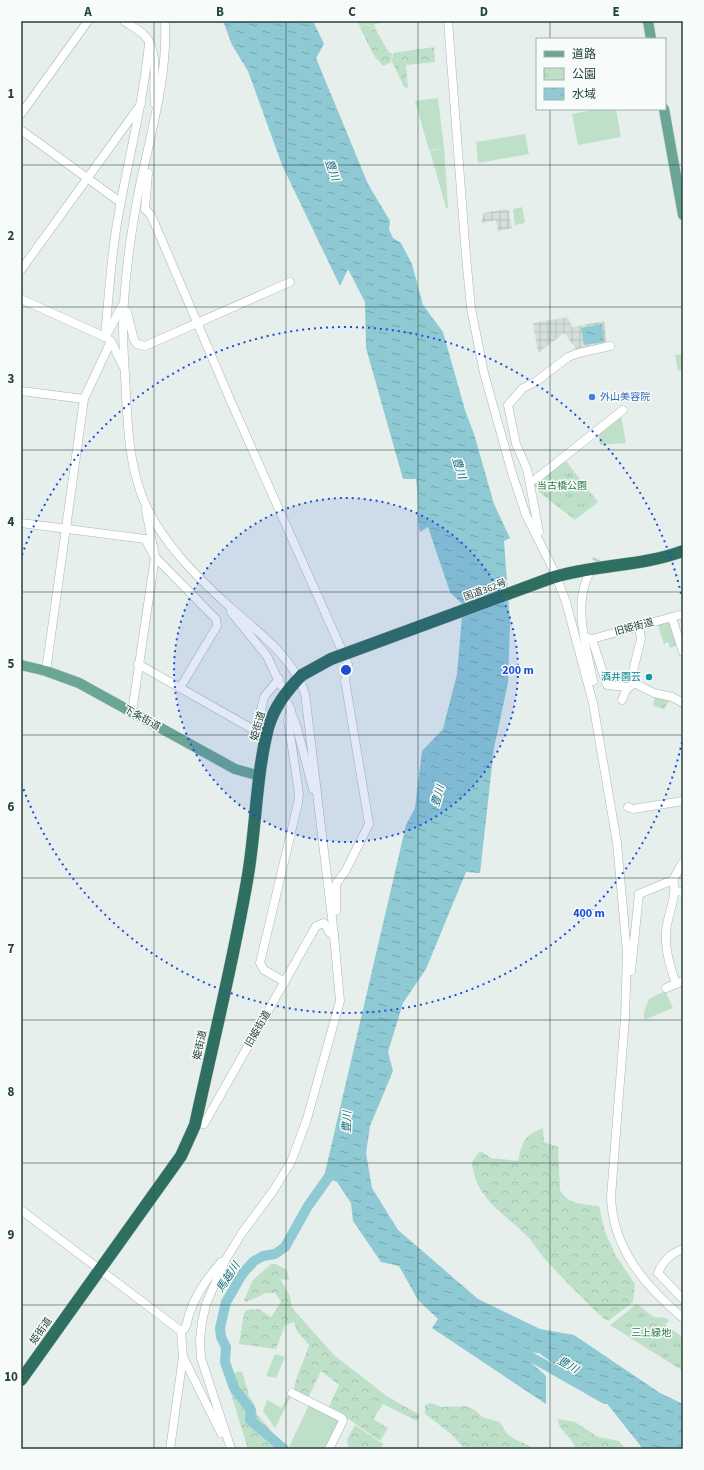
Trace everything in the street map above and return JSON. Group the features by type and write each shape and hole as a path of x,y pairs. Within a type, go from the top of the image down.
{"highway":[{"name":"国道362号","path":"301,677 331,659 554,577 592,568 645,562 683,551"},
{"name":"姫街道","path":"21,1380 99,1268 181,1156 195,1125 245,890 260,776 272,718 282,698 301,677"}],"main road":[{"path":"648,21 651,38"},
{"path":"664,110 683,215"},
{"name":"下条街道","path":"21,665 46,671 79,684 235,769 260,776"}],"street":[{"path":"21,114 88,21"},
{"path":"124,21 144,35 149,43 153,56 154,103 157,108"},
{"path":"132,712 155,557 144,502 130,451 125,372 124,306 137,201 162,80 166,43 165,21"},
{"path":"448,21 471,308 486,379 510,465 526,515 543,547"},
{"path":"125,372 108,339 113,250 120,202 141,103 149,43"},
{"path":"21,270 141,103"},
{"path":"21,130 120,202"},
{"path":"147,154 148,164 145,209 151,215 197,324 348,664 345,680 369,824 346,870 336,884 336,910 333,922"},
{"path":"124,306 134,340 145,346 290,282"},
{"path":"21,299 108,339"},
{"path":"46,671 64,528 84,399 108,339 124,306"},
{"path":"610,346 579,352 568,357 537,380 523,388 508,405 516,444 527,469 530,481 534,511 543,547 554,577 566,602 590,690 600,736 620,872 627,953 611,1197 612,1218 619,1238 632,1266 651,1289 683,1318"},
{"path":"21,391 84,399"},
{"path":"530,481 536,479 623,410"},
{"path":"144,502 172,548 229,606 271,643 301,677 305,693 333,922 340,1001 307,1119 285,1174 226,1259 206,1304 200,1340 203,1365 231,1449"},
{"path":"21,523 145,539 155,557 216,619 217,626 180,688"},
{"path":"588,576 584,585 582,601 589,638 593,683 590,690"},
{"path":"138,664 256,731 264,697 280,683 267,656 231,614 229,606"},
{"name":"旧姫街道","path":"589,638 683,614"},
{"path":"672,618 683,652"},
{"path":"622,700 631,685 641,639 639,626"},
{"path":"589,638 607,685 631,685 672,697 683,702"},
{"path":"285,982 264,970 260,963 298,803 299,794 288,720 290,707 312,788 317,791"},
{"path":"628,807 633,809 683,801"},
{"path":"625,991 630,987 637,898 642,892 673,880 683,862"},
{"path":"666,988 679,982 666,955 668,919 679,891 673,880"},
{"name":"旧姫街道","path":"195,1125 204,1124 316,926 324,923 330,933 334,935"},
{"path":"21,1210 181,1331 183,1358 170,1449"},
{"path":"683,1249 672,1254 662,1263 658,1273 683,1299"},
{"path":"181,1331 185,1328 189,1314 198,1294 215,1269 226,1259"},
{"path":"183,1358 189,1366 220,1431 226,1437"},
{"path":"292,1393 342,1418 343,1421 330,1449"}],"shaded area":[{"path":"506,209 509,211 512,228 498,231 496,220 481,223 484,213"},
{"path":"568,317 572,327 604,321 607,344 577,350 564,333 538,353 533,323"}],"green space":[{"path":"358,21 388,22 374,24 376,29 367,24 360,27"},
{"path":"366,24 376,30 389,53 392,53 391,62 383,66 375,57 360,28"},
{"path":"434,47 435,62 406,65 408,88 404,87 392,61 393,53"},
{"path":"438,98 444,148 429,150 415,101"},
{"path":"593,110 616,110 621,137 578,145 572,114"},
{"path":"525,134 529,154 478,163 476,142"},
{"path":"444,148 448,208 446,208 430,151"},
{"path":"522,207 525,223 515,225 513,209"},
{"path":"683,354 683,370 678,371 675,355"},
{"path":"621,416 626,443 600,445 598,433"},
{"name":"当古橋公園","path":"565,460 598,502 575,520 539,492 535,486 537,481"},
{"path":"671,621 679,645 670,648 668,642 664,644 658,625"},
{"path":"655,695 683,704 683,707 678,706 678,703 669,701 664,709 653,706"},
{"path":"665,991 673,1008 644,1020 644,1012 649,999"},
{"path":"543,1128 544,1142 558,1147 560,1190 567,1199 577,1203 599,1206 605,1232 616,1256 635,1284 633,1302 608,1321 604,1319 560,1275 529,1238 485,1197 479,1187 472,1162 480,1151 491,1158 518,1161 525,1140 531,1134"},
{"path":"271,1264 276,1264 287,1270 289,1280 280,1279 290,1296 292,1308 334,1355 388,1397 420,1415 417,1421 383,1404 373,1419 388,1428 380,1441 347,1418 328,1409 339,1385 321,1371 309,1396 299,1395 294,1390 295,1384 309,1345 297,1331 294,1322 285,1325 276,1349 239,1344 244,1313 247,1310 259,1309 271,1317 281,1302 275,1293 266,1293 246,1302 244,1300 253,1280"},
{"name":"三上緑地","path":"637,1304 654,1317 666,1318 669,1321 665,1325 683,1337 683,1371 610,1325"},
{"path":"275,1354 285,1357 276,1378 266,1376"},
{"path":"229,1369 234,1373 240,1371 243,1374 249,1396 254,1404 257,1414 283,1445 280,1449 248,1449 225,1374 226,1370"},
{"path":"288,1395 291,1396 275,1428 263,1411 267,1400 282,1408"},
{"path":"431,1403 442,1407 466,1406 475,1410 482,1417 500,1422 507,1434 534,1449 465,1449 450,1433 425,1414 425,1405"},
{"path":"309,1405 340,1418 328,1449 291,1449 289,1447"},
{"path":"558,1419 575,1422 598,1437 619,1441 625,1449 575,1449 572,1441 559,1424"},
{"path":"355,1425 383,1444 380,1449 349,1449 347,1440"}],"water":[{"path":"223,21 313,21 324,44 316,58 368,184 390,221 389,229 393,238 401,243 412,264 423,305 443,332 494,504 510,538 504,541 510,621 508,683 494,748 480,873 466,872 426,969 403,1003 388,1052 393,1071 370,1126 366,1153 372,1188 398,1230 478,1299 540,1329 574,1335 660,1393 683,1404 683,1449 643,1449 605,1401 539,1353 518,1351 546,1376 546,1404 432,1328 438,1319 418,1300 399,1266 381,1262 353,1221 351,1203 337,1182 324,1177 406,825 415,808 422,751 443,729 457,674 463,605 450,592 428,527 420,532 416,479 403,479 366,348 365,302 348,269 340,286 282,165 248,71 232,45"},
{"path":"602,324 604,342 584,345 581,328"}],"waterway":[{"name":"馬越川","path":"284,1449 250,1420 251,1410 234,1388 225,1362 226,1347 221,1337 220,1328 226,1302 243,1273 254,1261 263,1256 275,1254 285,1247 308,1206 335,1168"},
{"name":"豊川","path":"510,1345 605,1399"}],"tunnel":[{"path":"590,572 597,559"}],"place":[{"name":"外山美容院","path":"592,397"},
{"name":"酒井園芸","path":"649,677"}]}
